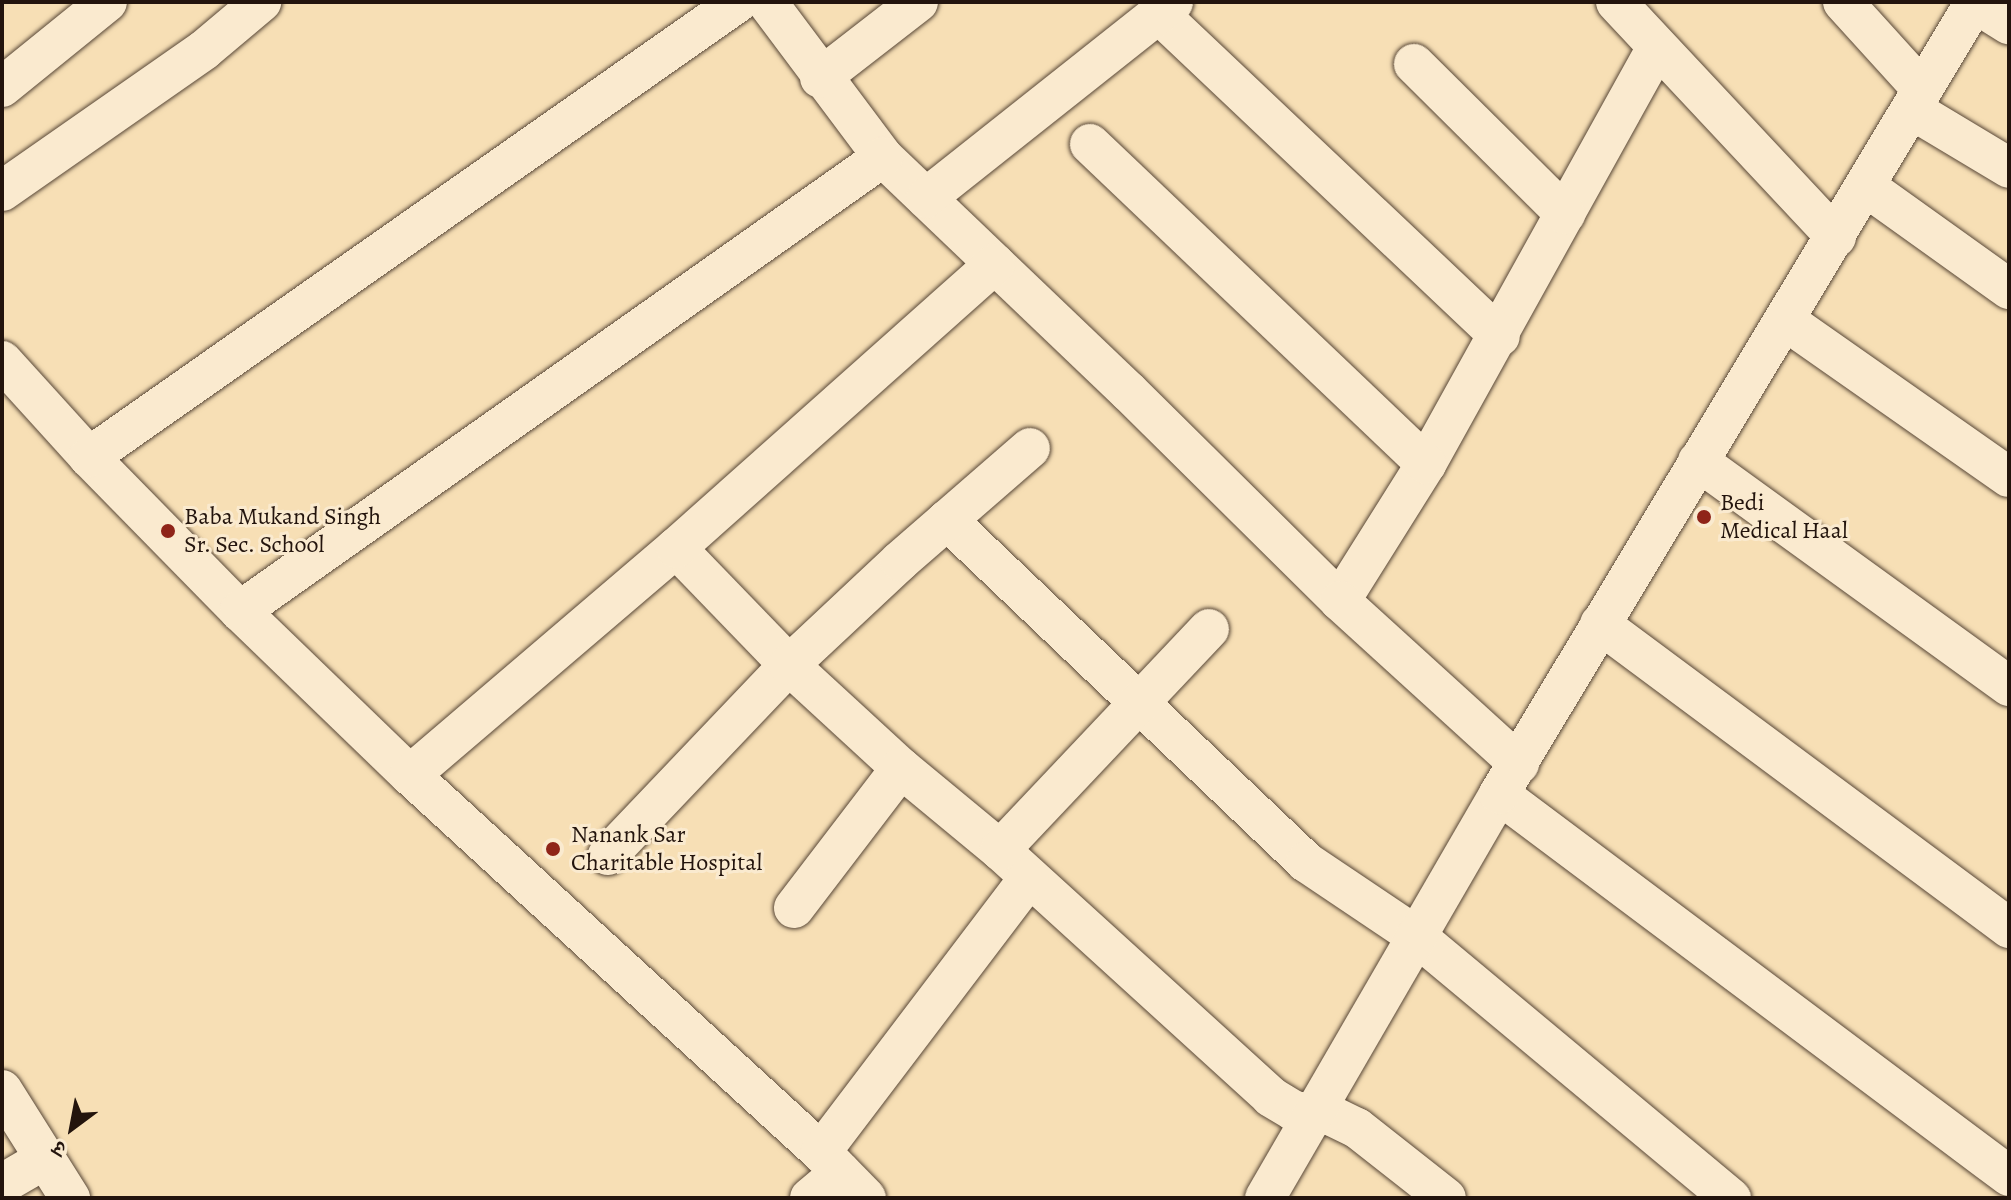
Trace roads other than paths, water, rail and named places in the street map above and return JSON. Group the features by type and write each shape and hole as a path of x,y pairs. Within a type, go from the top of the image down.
{"street":[{"path":"2,87 107,2"},
{"path":"2,191 204,50 261,2"},
{"path":"767,2 820,78 883,157 1340,601 1509,779 2009,1176"},
{"path":"820,78 918,2"},
{"path":"1616,2 1836,237"},
{"path":"1843,2 1917,99 2009,168"},
{"path":"1265,1198 1312,1112 1600,624 1786,321 1975,3 2009,24"},
{"path":"89,457 721,6"},
{"path":"926,198 1166,8 1500,336"},
{"path":"1340,601 1426,464 1500,336 1657,48"},
{"path":"1414,64 1565,214"},
{"path":"1090,144 1426,464"},
{"path":"240,611 883,157"},
{"path":"1865,186 2009,289"},
{"path":"410,775 676,548 995,264"},
{"path":"1786,321 2009,477"},
{"path":"2,361 89,457 240,611 410,775 843,1174"},
{"path":"608,855 789,665 1030,448"},
{"path":"1698,461 2009,686"},
{"path":"947,520 1306,862 1416,936 1731,1198"},
{"path":"676,548 789,665 901,768 1000,850 1271,1097 1294,1111 1332,1116 1357,1128 1446,1198"},
{"path":"1600,624 2009,928"},
{"path":"1000,850 1209,629"},
{"path":"794,908 901,768"},
{"path":"810,1198 843,1174 1029,878"},
{"path":"2,1090 70,1198"},
{"path":"2,1184 45,1159"}],"place":[{"name":"Bedi Medical Haal","path":"1704,517"},
{"name":"Baba Mukand Singh Sr. Sec. School","path":"168,531"},
{"name":"Nanank Sar Charitable Hospital","path":"553,849"}]}
